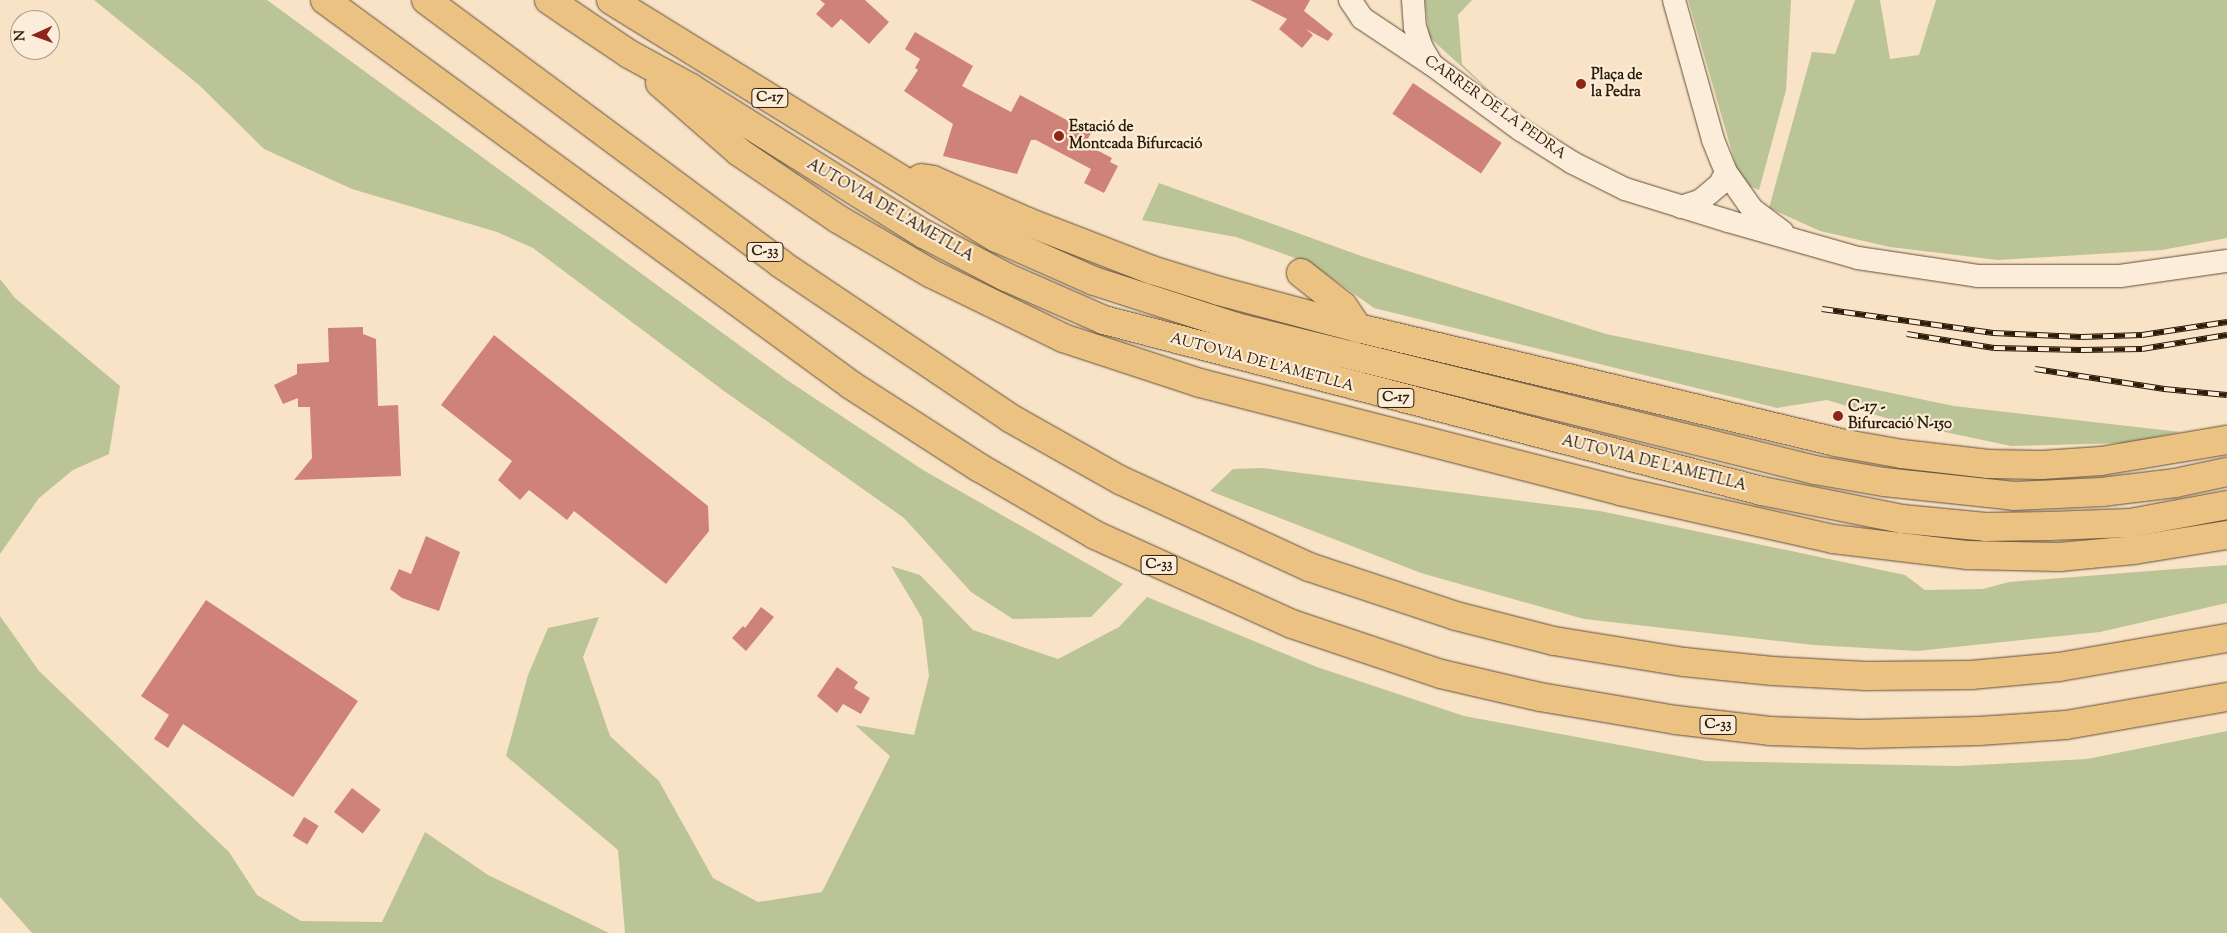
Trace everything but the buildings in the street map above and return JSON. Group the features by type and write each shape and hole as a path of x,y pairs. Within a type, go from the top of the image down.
{"highway":[{"name":"C-33","path":"325,0 851,385 980,468 1095,535 1224,595 1365,651 1441,674 1540,697 1676,720 1769,731 1862,734 1979,731 2066,724 2227,697"},
{"name":"C-33","path":"426,0 781,264 894,343 1010,418 1120,480 1244,539 1309,567 1456,616 1554,641 1684,662 1773,671 1866,676 1971,675 2059,667 2227,638"},
{"name":"AUTOVIA DE L'AMETLLA","path":"548,0 630,54 691,88 924,234 1006,277 1104,320 1762,491 1902,519 1986,527 2130,523 2227,504"},
{"name":"AUTOVIA DE L'AMETLLA","path":"611,0 997,238 1056,266 1227,324 1815,470 1944,490 2014,496 2102,492 2175,483 2227,472"},
{"path":"630,54 706,126 838,219 930,273 1019,319 1132,363 1620,492 1833,539 1968,555 2059,557 2134,550 2227,535"},
{"path":"895,174 934,180 1028,222 1152,270 1290,310 1835,442 1902,454 1988,464 2042,465 2101,461 2227,440"},
{"path":"1290,310 1302,290 1301,273 1343,306 1358,328"}],"street":[{"name":"CARRER DE LA PEDRA","path":"1350,0 1362,18 1431,64 1521,130 1573,162 1625,189 1728,222 1858,258 1926,270 2032,278 2120,276 2227,262"},
{"path":"1413,0 1415,26 1421,46 1431,64"},
{"path":"1674,0 1712,140 1726,172 1752,209 1792,240"},
{"path":"1682,207 1700,201 1720,184 1726,172"},
{"path":"1728,222 1742,217 1752,209"}],"green space":[{"path":"94,0 267,0 787,380 923,470 1123,584 1091,617 1013,619 971,592 904,518 724,391 533,248 497,232 352,189 264,149 199,85"},
{"path":"1425,0 1472,0 1458,15 1462,64 1503,104 1429,37"},
{"path":"1688,0 1791,0 1786,90 1759,190 1741,183"},
{"path":"1855,0 1880,0 1890,59 1919,55 1936,0 2227,0 2227,238 2162,250 1998,260 1890,247 1820,231 1769,208 1812,52 1835,54"},
{"path":"1159,183 1364,257 1606,334 1954,406 2180,432 2126,443 2011,446 1902,423 1827,400 1777,408 1374,308 1312,264 1236,237 1142,220"},
{"path":"0,279 15,298 120,386 109,454 73,470 39,498 0,554"},
{"path":"1263,468 1600,511 1905,575 1925,590 1983,589 2009,582 2227,565 2227,603 2100,632 1917,651 1814,645 1584,619 1421,573 1210,491 1233,469"},
{"path":"891,566 920,575 973,630 1058,659 1119,627 1147,597 1317,667 1464,716 1706,761 1958,766 2087,759 2227,731 2227,933 625,933 618,850 506,756 528,675 548,628 599,617 583,657 610,736 659,781 713,878 758,902 822,892 890,756 855,725 914,735 929,676 922,618"},
{"path":"0,616 39,671 229,852 257,895 301,921 382,922 425,832 488,875 609,933 32,933 0,897"}],"railway":[{"path":"1822,309 1993,333 2081,337 2142,335 2227,322"},
{"path":"1907,334 1994,348 2081,350 2142,349 2227,335"},
{"path":"2035,369 2164,389 2227,395"}],"place":[{"name":"Plaça de la Pedra","path":"1581,84"},
{"name":"Estació de Montcada Bifurcació","path":"1059,136"},
{"name":"C-17 - Bifurcació N-150","path":"1838,416"}]}
